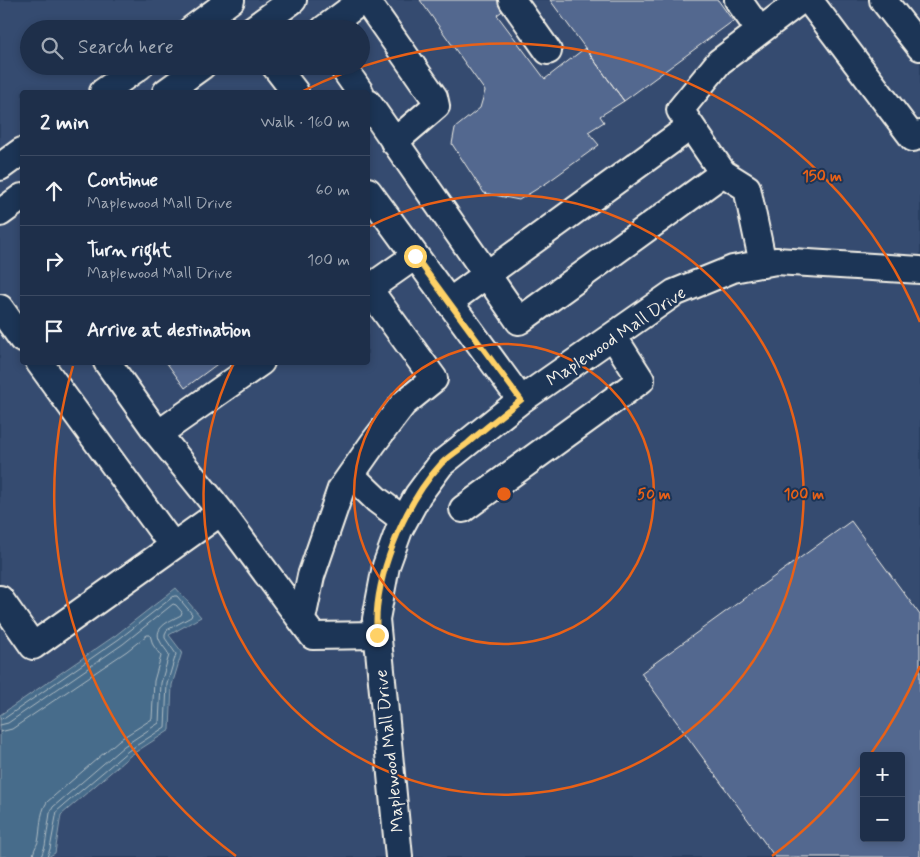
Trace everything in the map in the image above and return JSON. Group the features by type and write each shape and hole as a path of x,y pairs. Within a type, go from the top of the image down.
{"street":[{"path":"266,20 294,0"},
{"path":"336,20 364,0 434,97 436,106 394,142"},
{"path":"512,0 548,51"},
{"path":"738,0 760,31"},
{"path":"763,264 747,188 723,172 680,110 719,62 801,0"},
{"path":"810,0 913,138 920,134"},
{"path":"883,0 920,47"},
{"path":"204,20 228,3 240,20"},
{"path":"106,90 127,75"},
{"path":"169,90 190,75"},
{"path":"282,75 293,90"},
{"path":"348,75 359,90"},
{"path":"370,106 519,321 723,172"},
{"path":"449,302 691,126"},
{"path":"0,167 20,152"},
{"path":"370,195 521,400"},
{"path":"0,213 20,198"},
{"path":"370,287 415,256"},
{"name":"Maplewood Mall Drive","path":"400,857 376,619 386,566 399,530 418,495 441,464 521,400 674,293 733,269 776,262 920,270"},
{"path":"302,619 311,576 342,489 403,404 434,379 370,291"},
{"path":"0,308 20,336"},
{"path":"463,509 641,380 612,336"},
{"path":"42,365 173,546"},
{"path":"109,365 158,434 221,512 313,636 377,635"},
{"path":"158,434 256,365"},
{"path":"351,475 378,500 404,520"},
{"path":"0,599 33,646 221,512"}],"shaded area":[{"path":"0,0 920,0 920,857 0,857"}],"water":[{"path":"176,588 201,617 169,635 182,652 172,685 170,730 131,755 61,815 55,853 48,857 0,857 0,715 116,635"}],"building":[{"path":"420,0 499,0 505,9 497,15 545,79 585,48 624,101 600,116 604,122 588,132 599,145 548,182 519,200 484,193 452,144 455,128 480,108 485,91"},
{"path":"550,0 718,0 733,21 624,101"},
{"path":"168,365 216,365 185,388"},
{"path":"851,521 920,615 920,857 775,857 641,673"}],"route":[{"path":"377,635 376,619 386,566 399,530 418,495 441,464 521,400 415,256"}]}
